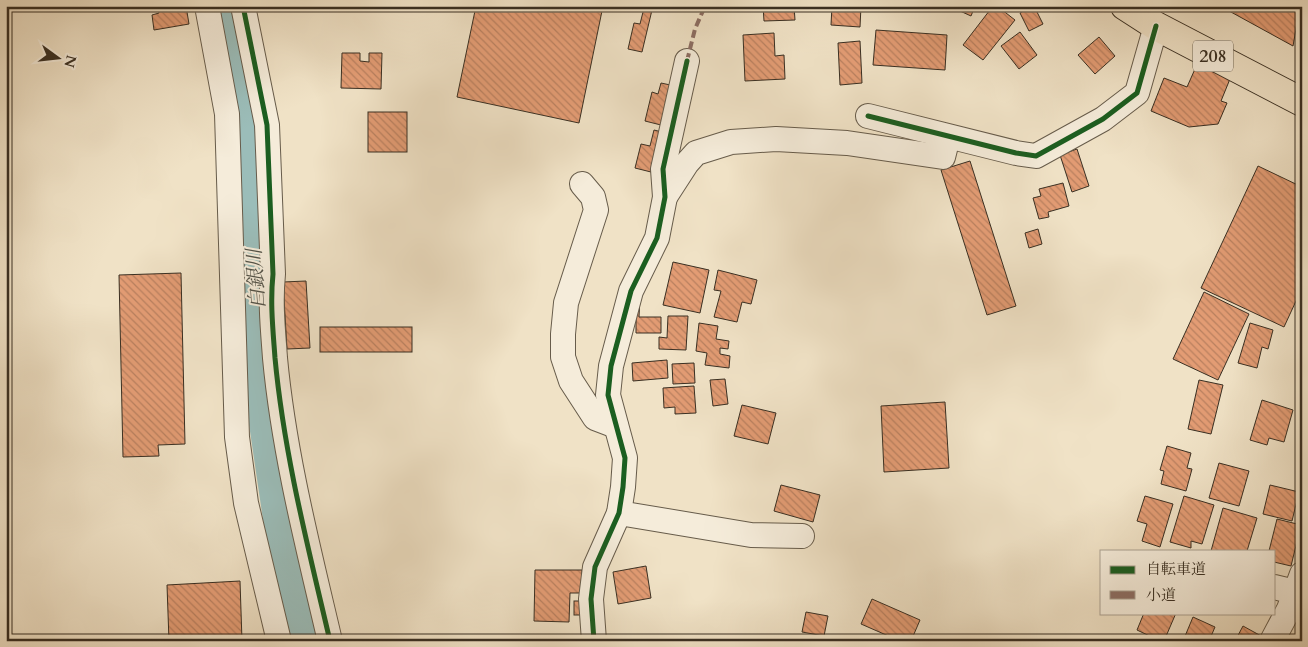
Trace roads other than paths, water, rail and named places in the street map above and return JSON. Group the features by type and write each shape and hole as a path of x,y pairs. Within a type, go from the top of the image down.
{"highway":[{"name":"208","path":"1125,6 1156,26 1302,102"}],"street":[{"path":"208,6 227,114 237,437 246,503 279,641"},
{"path":"243,6 266,125 272,274 270,298 278,382 293,482 330,641"},
{"path":"868,116 1016,154 1036,156 1103,119 1136,93 1156,26"},
{"path":"594,641 591,599 595,567 619,513 623,487 624,458 608,395 611,366 630,291 657,238 665,197 663,169 687,61"},
{"path":"665,197 687,163 696,153 731,142 776,140 847,143 942,157 948,137"},
{"path":"582,184 593,197 596,210 566,303 563,357 571,381 595,418 616,426"},
{"path":"619,513 751,535 802,536"},
{"path":"1272,641 1289,609 1290,585"}],"waterway":[{"name":"白銀川","path":"228,6 248,85 253,139 253,252 264,396 283,525 310,641"}]}
